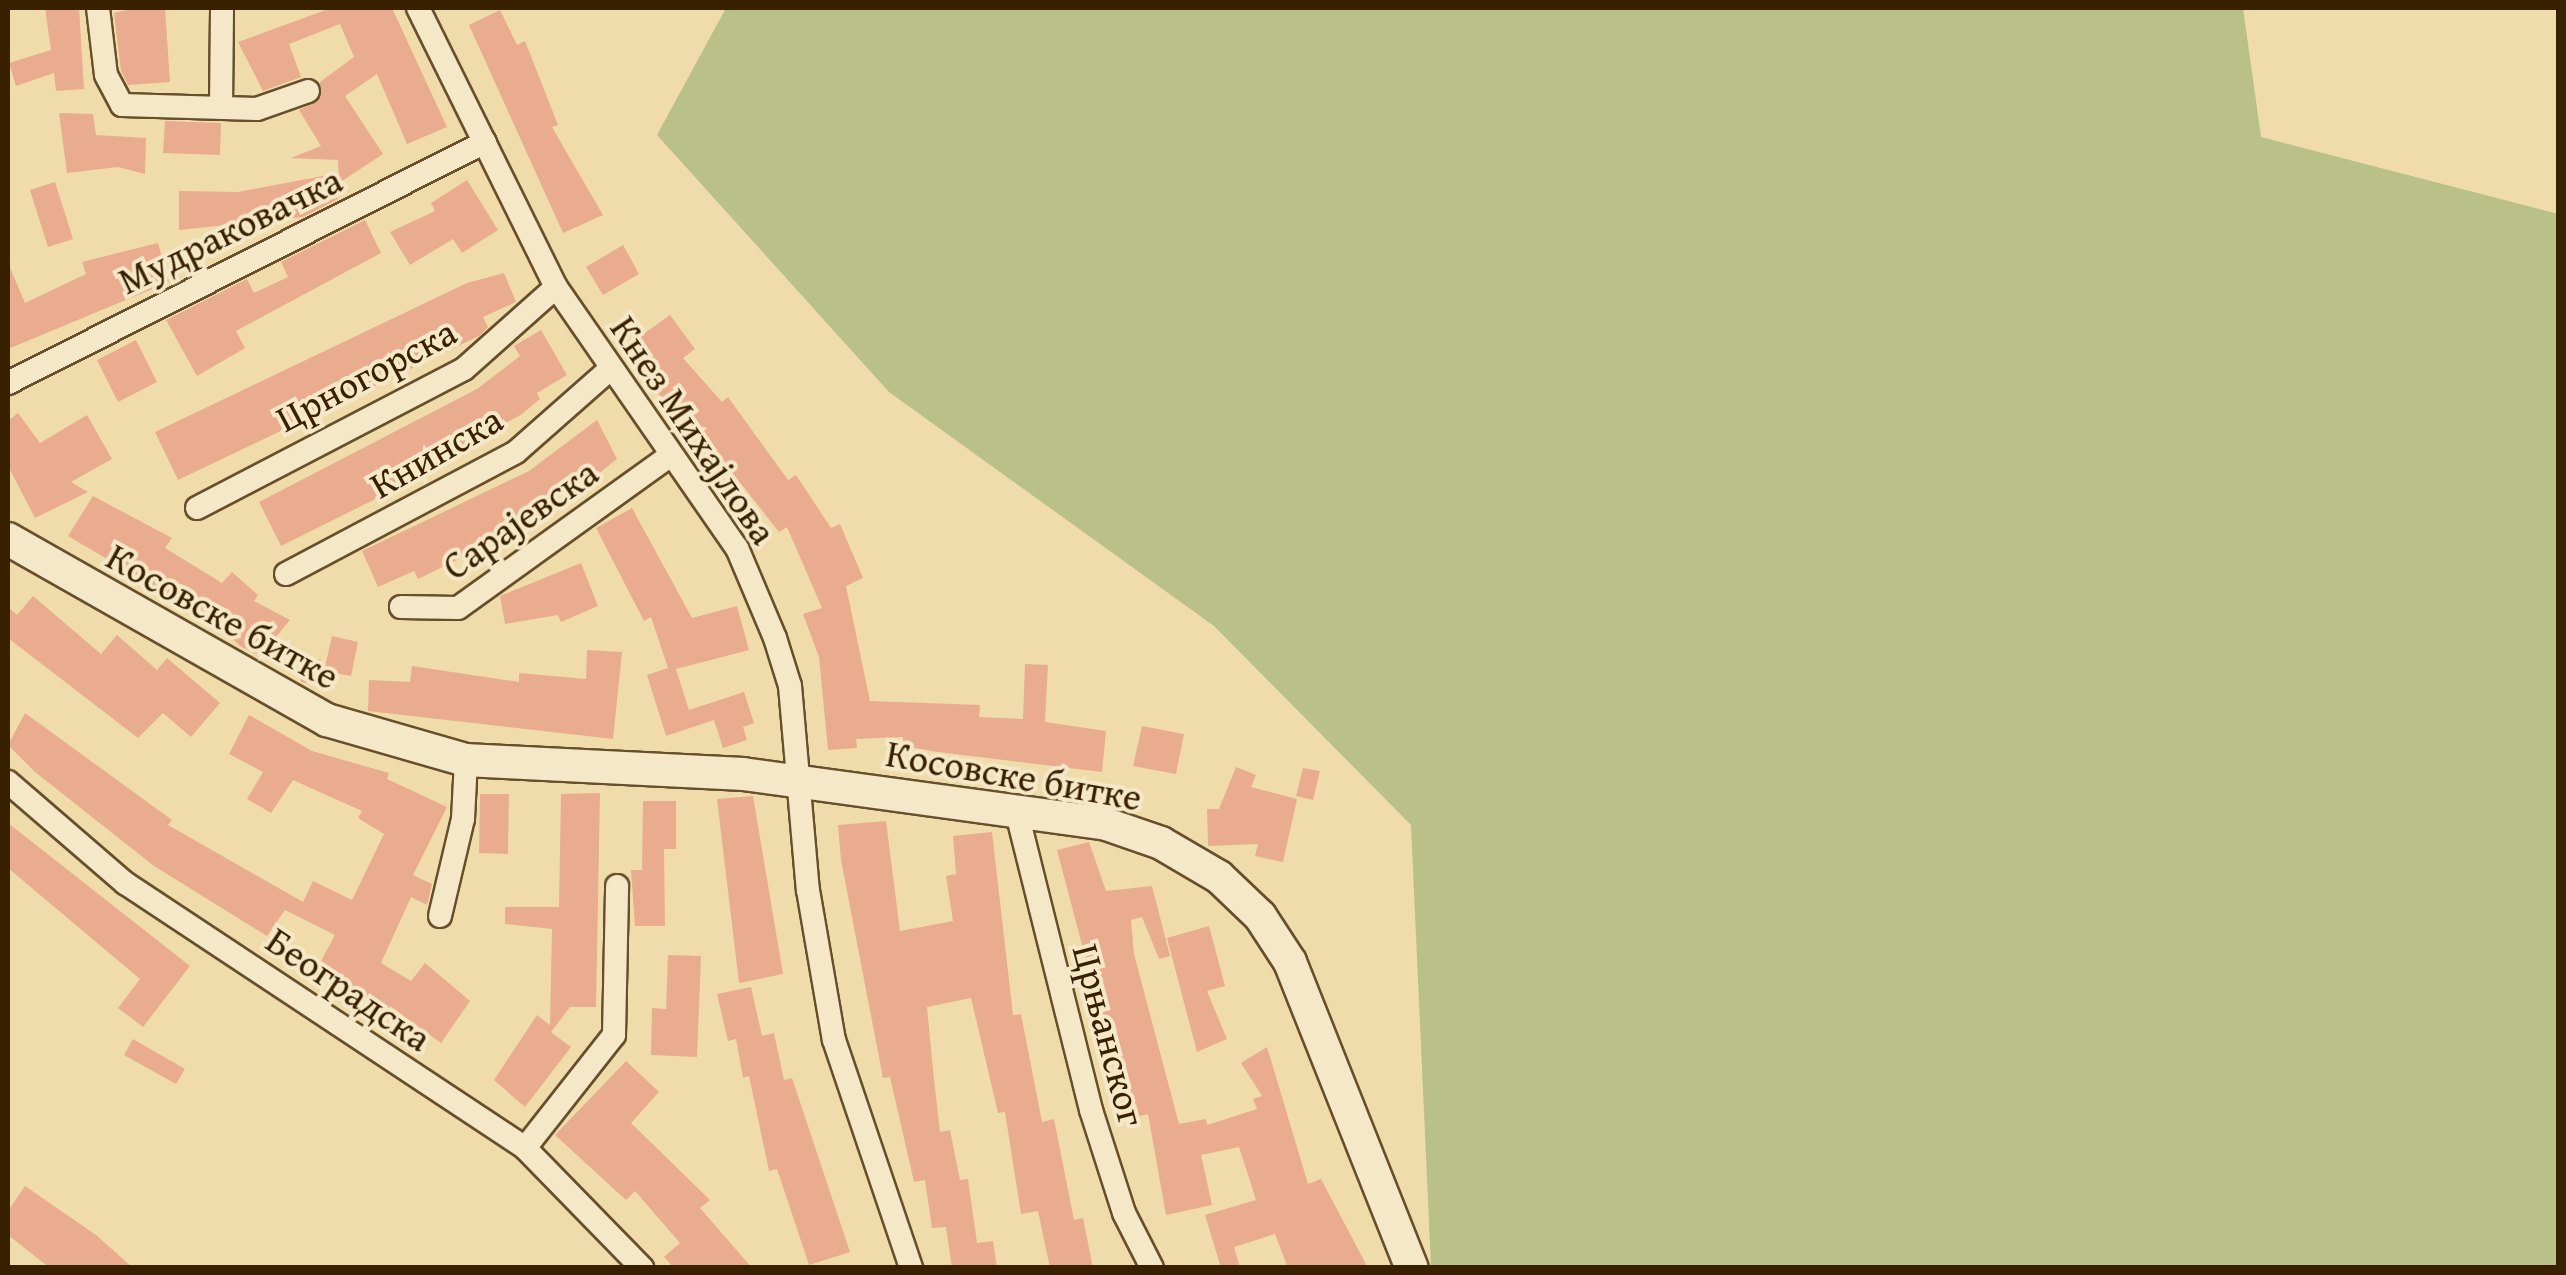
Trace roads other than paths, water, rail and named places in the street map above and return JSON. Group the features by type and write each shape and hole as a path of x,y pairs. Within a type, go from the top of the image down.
{"street":[{"path":"98,8 106,75 122,105 257,109 308,91"},
{"path":"221,106 222,8"},
{"name":"Кнез Михајлова","path":"418,8 556,287 609,370 737,548 775,638 790,686 797,781 834,1040 911,1268"},
{"name":"Мудраковачка","path":"8,383 486,142"},
{"name":"Црногорска","path":"197,508 464,369 556,287"},
{"name":"Книнска","path":"286,574 516,452 609,370"},
{"name":"Сарајевска","path":"402,607 458,608 671,455"},
{"name":"Косовске битке","path":"8,539 327,720 466,760 649,764 797,781 1106,824 1161,843 1219,877 1260,916 1290,962 1412,1268"},
{"path":"440,916 463,819 466,760"},
{"name":"Београдска","path":"8,782 125,883 525,1148 642,1268"},
{"name":"Црњанског","path":"1017,813 1091,1110 1124,1214 1152,1268"},
{"path":"525,1148 614,1035 617,886"}]}
